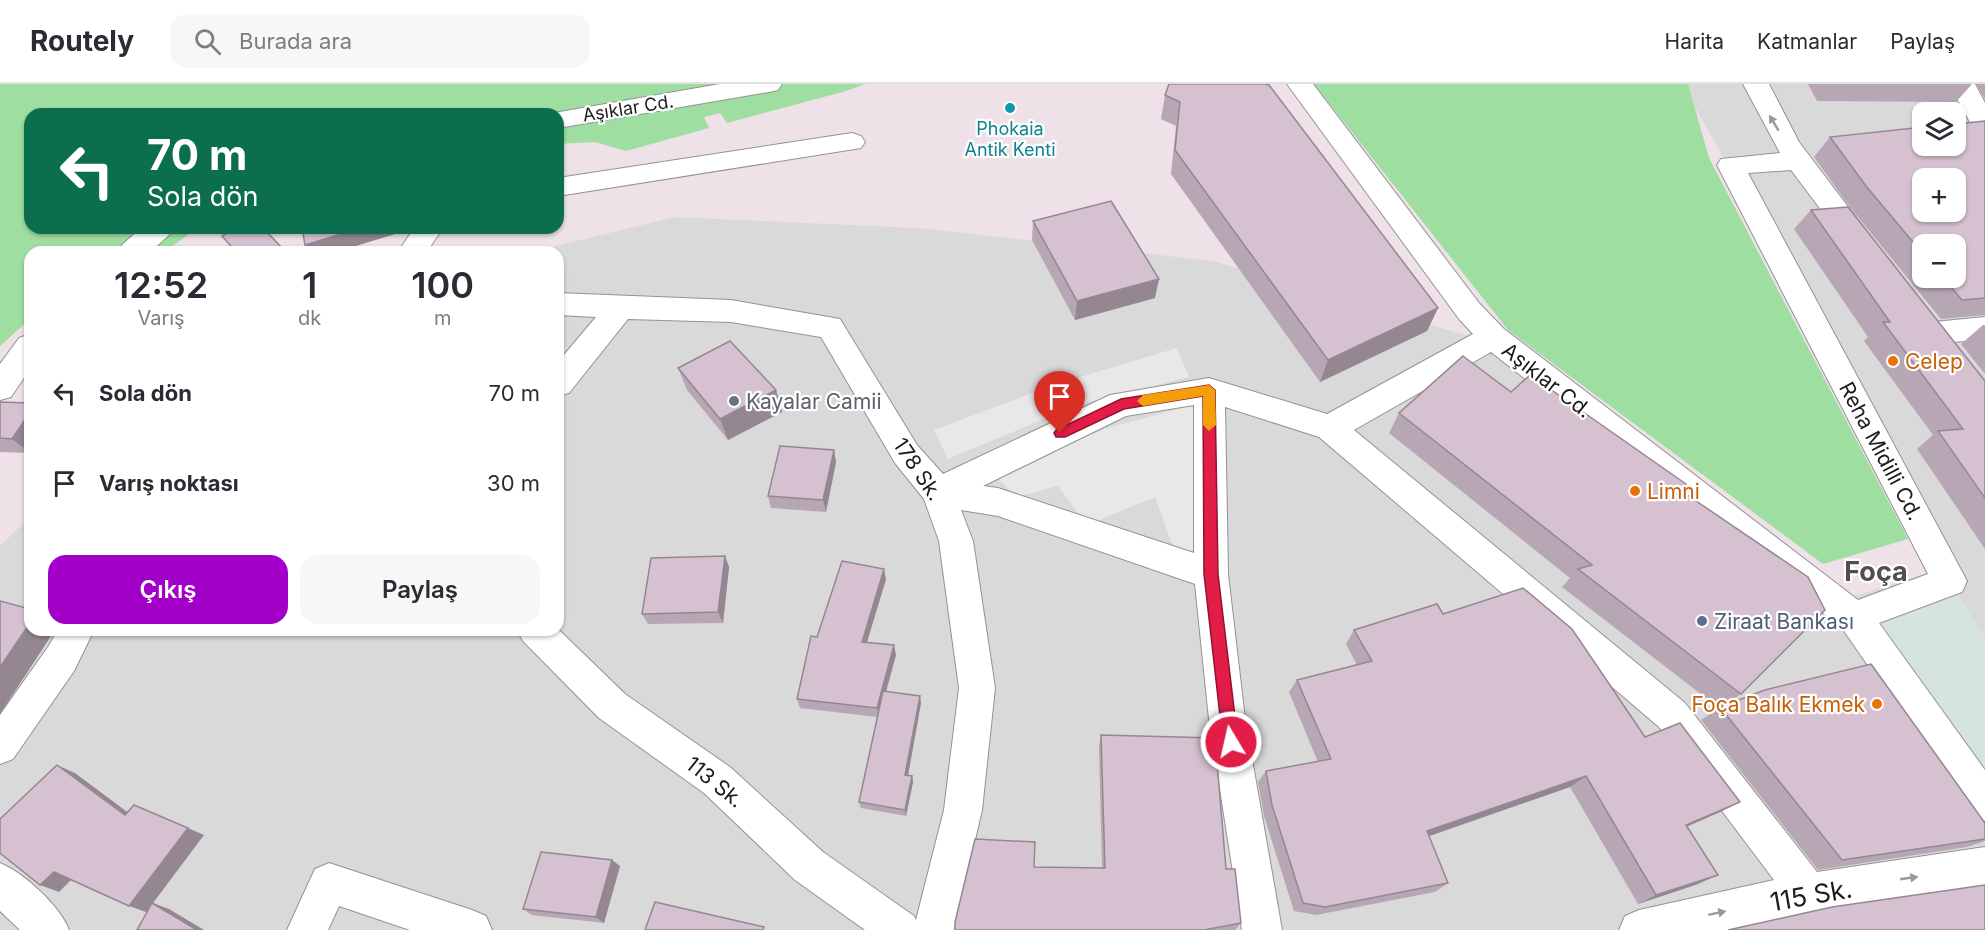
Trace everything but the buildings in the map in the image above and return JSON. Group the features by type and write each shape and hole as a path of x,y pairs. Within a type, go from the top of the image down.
{"street":[{"name":"Aşıklar Cd.","path":"564,118 769,84"},
{"name":"Aşıklar Cd.","path":"1300,84 1469,311 1493,337 1854,617"},
{"path":"1756,84 1769,116 1796,161 1876,261"},
{"path":"1962,84 1985,127"},
{"path":"564,186 852,142"},
{"name":"Reha Midilli Cd.","path":"1796,161 1730,165 1950,581 1854,617"},
{"path":"139,246 152,234"},
{"name":"178 Sk.","path":"564,302 620,308 731,311 830,327 906,454 938,492 956,541 977,688 963,810 934,930"},
{"path":"564,377 620,308"},
{"path":"1953,359 1927,324 1985,328"},
{"path":"1330,428 1493,337"},
{"path":"0,388 24,354"},
{"path":"1209,390 1211,574 1227,719 1262,930"},
{"path":"938,492 1121,404 1209,390 1330,428 1672,715 1808,893"},
{"path":"938,492 998,502 1211,574"},
{"path":"1854,617 1985,802"},
{"path":"0,746 61,659 73,636"},
{"name":"113 Sk.","path":"540,636 612,706 717,780 809,866 900,930"},
{"name":"115 Sk.","path":"1639,930 1808,893 1985,867"},
{"path":"0,883 49,930"},
{"path":"307,930 329,883 472,930"}],"shaded area":[{"path":"0,84 865,84 727,123 720,113 704,117 709,128 626,151 595,142 564,144 564,108 24,108 24,234 190,234 172,246 24,246 24,324 0,346"},
{"path":"1314,84 1688,84 1709,158 1908,539 1823,564 1508,330"},
{"path":"1682,84 1985,84 1985,930 0,930 0,546 24,523 24,636 564,636 564,246 556,246 675,217 918,228 1213,261 1530,354 1852,597 1953,565"},
{"path":"1177,348 1189,377 1077,405 948,459 934,430 1057,384"},
{"path":"1200,403 1203,551 1174,549 1155,497 1087,525 1058,486 1016,497 991,472 1108,428"},
{"path":"1950,581 1985,638 1985,802 1854,617"}],"slow traffic":[{"path":"1143,401 1209,390 1209,425"}],"place":[{"name":"Phokaia Antik Kenti","path":"1010,108"},
{"name":"Celep","path":"1893,361"},
{"name":"Kayalar Camii","path":"734,401"},
{"name":"Limni","path":"1635,491"},
{"name":"Ziraat Bankası","path":"1702,621"},
{"name":"Foça Balık Ekmek","path":"1877,704"}],"district":[{"name":"Foça","path":"1876,571"}],"route":[{"path":"1060,433 1121,404 1209,390 1211,574 1231,742"}]}
